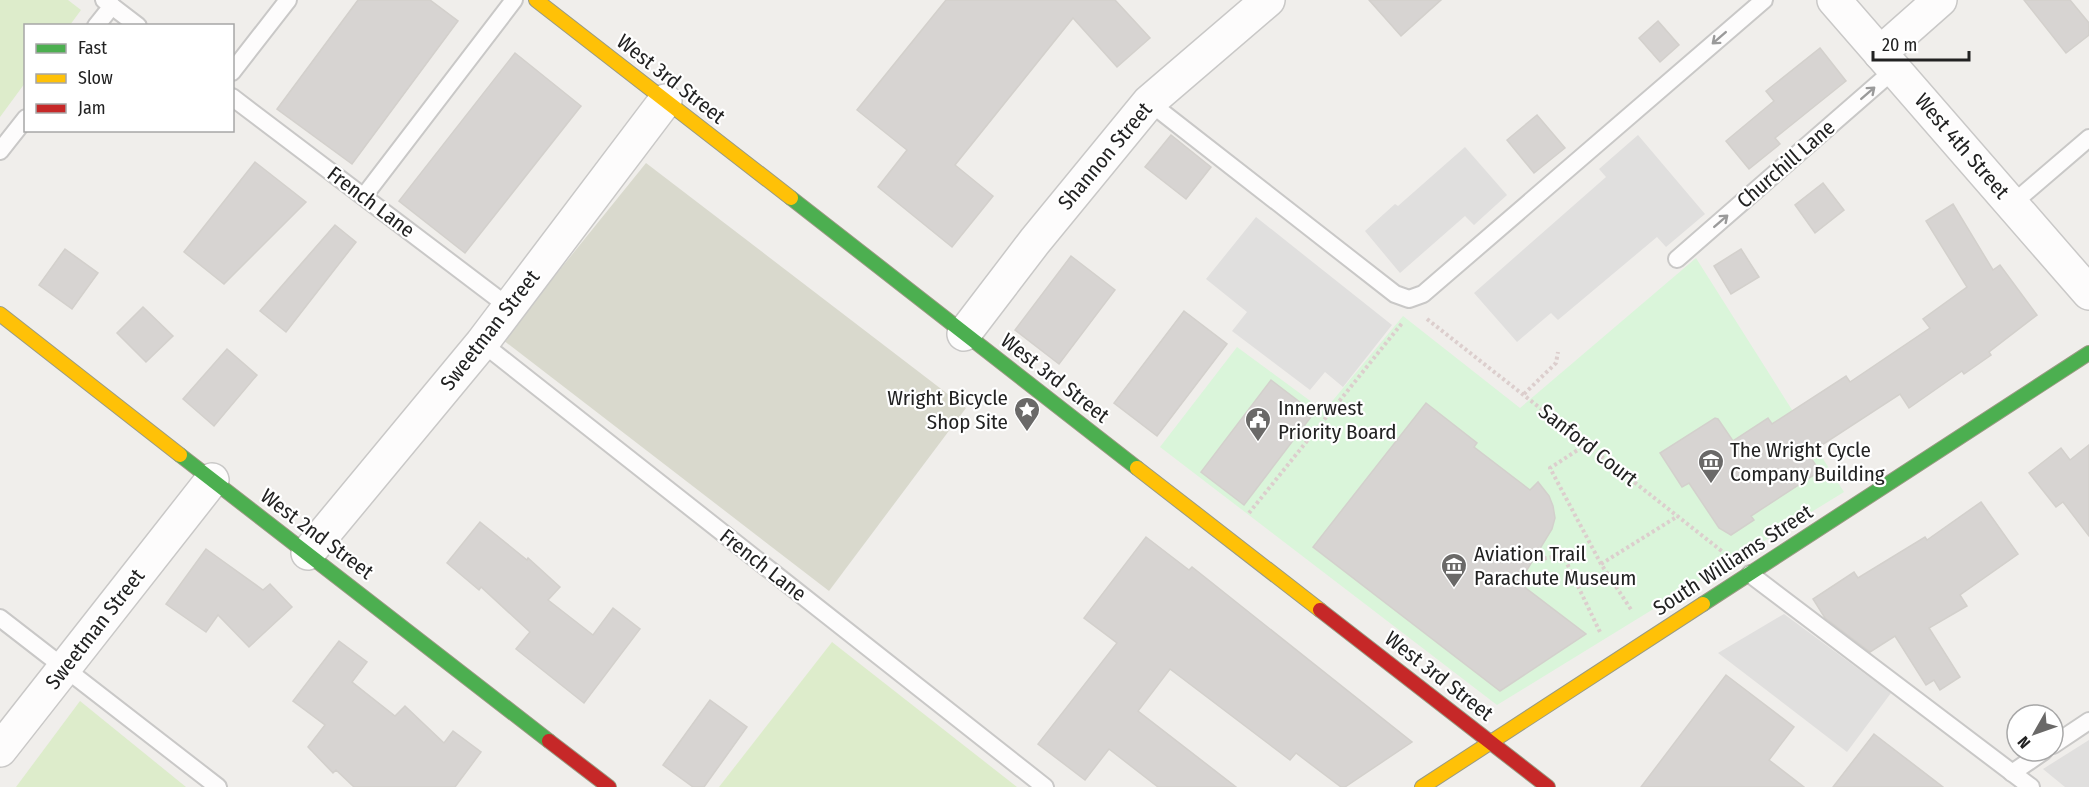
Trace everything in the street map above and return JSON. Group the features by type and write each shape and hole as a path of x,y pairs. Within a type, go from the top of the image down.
{"street":[{"name":"West 3rd Street","path":"536,0 1548,787"},
{"name":"Shannon Street","path":"964,334 1035,241 1149,102 1268,0"},
{"name":"West 4th Street","path":"1834,0 2089,293"},
{"path":"1888,61 1940,0"},
{"name":"Sweetman Street","path":"308,553 482,344 665,100"},
{"name":"West 2nd Street","path":"0,314 609,787"},
{"name":"South Williams Street","path":"1422,787 2089,353"},
{"name":"Sweetman Street","path":"0,750 212,480"}],"lane":[{"path":"234,69 288,0"},
{"path":"364,196 514,0"},
{"path":"1149,102 1395,294 1412,304 1764,0"},
{"path":"97,24 108,3 135,24"},
{"name":"Churchill Lane","path":"1677,259 1888,61"},
{"name":"French Lane","path":"234,98 509,307"},
{"path":"0,151 24,121"},
{"path":"2012,204 2089,138"},
{"name":"French Lane","path":"482,344 1045,787"},
{"path":"1750,574 2031,787"},
{"path":"0,618 218,787"},
{"path":"2065,737 2089,721"},
{"path":"2012,773 2027,763"}],"path":[{"name":"Sanford Court","path":"1412,304 1750,574"},
{"path":"1229,540 1412,304"},
{"path":"1524,394 1556,363 1558,352"},
{"path":"1587,444 1550,468 1601,564 1633,612"},
{"path":"1601,564 1678,516"},
{"path":"1528,551 1542,559 1563,555 1600,633"}],"shaded area":[{"path":"1638,135 1705,214 1666,247 1657,237 1558,320 1551,313 1517,342 1474,293 1606,177 1599,169"},
{"path":"1465,147 1507,195 1474,225 1465,216 1400,273 1365,231 1395,204 1398,206"},
{"path":"646,163 966,408 829,591 503,340"},
{"path":"1256,217 1392,325 1343,387 1325,372 1310,390 1232,331 1247,312 1206,279"},
{"path":"1784,614 1891,693 1847,752 1718,653"},
{"path":"2089,740 2089,787 2065,787 2043,769 2053,763 2065,763 2065,755"}],"green space":[{"path":"0,0 68,0 81,10 71,24 24,24 24,84 0,117"},
{"path":"1696,258 1844,492 1497,705 1160,447 1237,347 1324,411 1403,316 1520,408"},
{"path":"832,642 1017,787 719,787"},
{"path":"80,701 186,787 16,787"}],"building":[{"path":"358,0 430,0 458,21 352,164 277,109"},
{"path":"946,0 1115,0 1150,38 1117,67 1073,18 955,165 993,196 952,247 878,187 907,150 857,110"},
{"path":"1369,0 1441,0 1401,36"},
{"path":"2024,0 2070,0 2089,23 2089,35 2066,53"},
{"path":"1658,21 1679,45 1660,62 1639,38"},
{"path":"1820,48 1846,81 1775,138 1780,144 1749,169 1726,141 1774,101 1766,91"},
{"path":"515,53 581,106 465,253 399,201"},
{"path":"1537,115 1565,148 1534,173 1507,140"},
{"path":"1171,135 1211,167 1186,199 1145,167"},
{"path":"255,162 306,202 224,284 184,252"},
{"path":"1823,183 1844,210 1815,233 1795,205"},
{"path":"1953,204 1993,270 2000,265 2037,315 1989,352 1991,355 1964,374 1962,371 1909,408 1900,394 1808,454 1820,471 1751,516 1754,520 1731,535 1719,528 1689,483 1682,487 1660,453 1715,418 1733,441 1768,418 1772,424 1846,376 1850,382 1930,328 1923,319 1967,287 1926,221"},
{"path":"335,225 356,242 286,332 260,311"},
{"path":"65,249 98,273 72,309 39,285"},
{"path":"1741,249 1759,277 1731,294 1714,266"},
{"path":"1071,256 1115,290 1059,364 1015,330"},
{"path":"143,307 173,336 146,362 117,333"},
{"path":"1184,311 1227,344 1157,436 1114,403"},
{"path":"227,349 257,375 214,426 183,399"},
{"name":"Innerwest Priority Board","path":"1271,380 1314,413 1244,505 1201,472"},
{"path":"1426,403 1477,443 1474,447 1530,490 1538,482 1549,496 1555,518 1552,529 1519,583 1586,634 1500,691 1313,547"},
{"path":"2089,445 2089,536 2063,502 2056,507 2029,473 2061,448 2070,460"},
{"path":"1981,502 2018,554 1960,595 1967,606 1929,628 1960,677 1940,690 1934,680 1926,685 1895,636 1870,652 1825,618 1813,599 1854,572 1858,578 1925,537 1927,540"},
{"path":"480,522 527,560 528,558 560,587 548,600 593,635 613,608 640,629 584,703 516,649 530,632 481,587 479,590 447,563"},
{"path":"1146,537 1189,570 1192,567 1412,742 1345,787 1341,787 1296,753 1290,760 1170,669 1138,711 1236,787 1158,787 1109,749 1085,780 1038,744 1117,643 1084,618"},
{"path":"206,549 263,590 270,584 292,607 249,647 218,615 206,632 166,604"},
{"path":"339,641 367,662 352,682 395,716 405,706 444,743 453,731 481,752 455,787 354,787 336,770 333,773 308,747 325,725 293,701"},
{"path":"1726,675 1794,727 1769,760 1804,787 1641,787"},
{"path":"710,700 747,727 704,787 693,787 663,765"},
{"path":"1874,734 1943,787 1833,787"}],"traffic: fast":[{"path":"791,198 1137,468"},
{"path":"1703,604 2089,353"},
{"path":"180,455 549,741"}],"traffic: slow":[{"path":"536,0 791,198"},
{"path":"0,314 180,455"},
{"path":"1137,468 1320,610"},
{"path":"1422,787 1703,604"}],"traffic: jam":[{"path":"1320,610 1548,787"},
{"path":"549,741 609,787"}],"place":[{"name":"Wright Bicycle Shop Site","path":"1027,433"},
{"name":"Innerwest Priority Board","path":"1258,443"},
{"name":"The Wright Cycle Company Building","path":"1711,485"},
{"name":"Aviation Trail Parachute Museum","path":"1454,589"}]}
